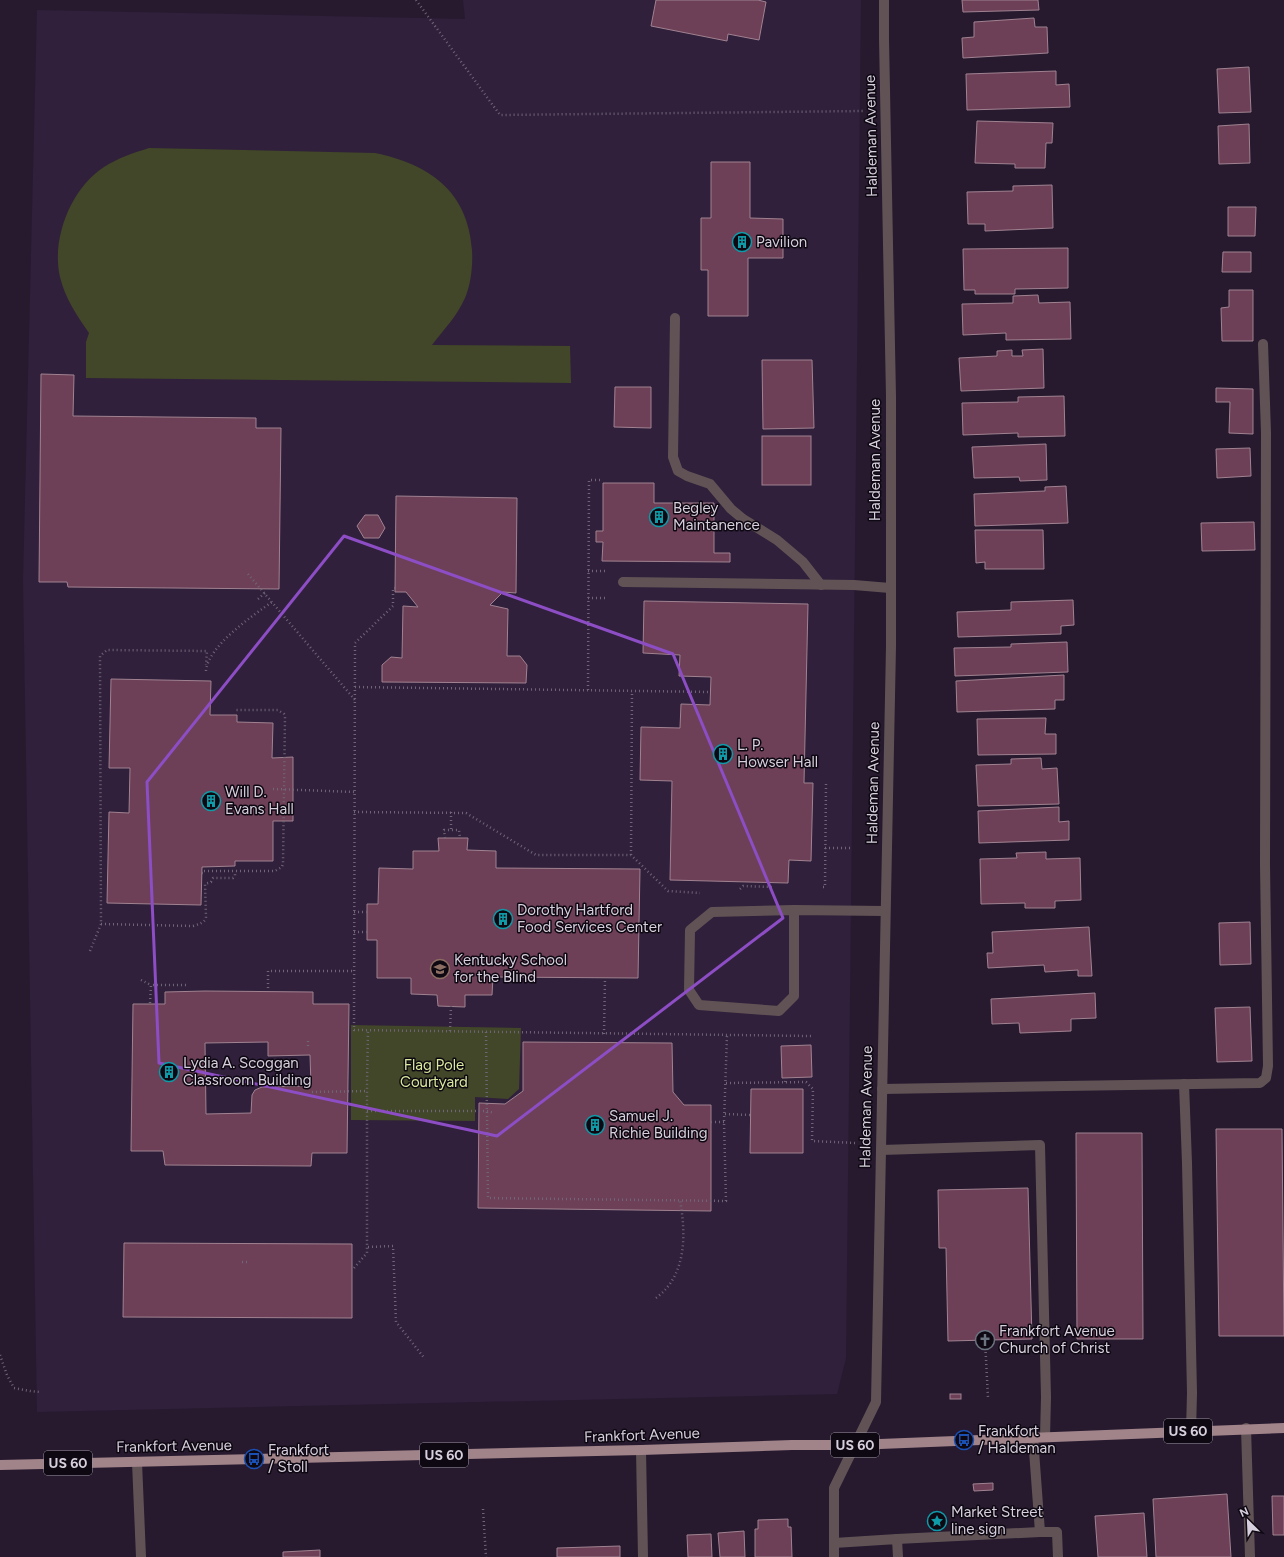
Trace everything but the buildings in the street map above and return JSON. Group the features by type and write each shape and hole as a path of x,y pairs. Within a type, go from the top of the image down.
{"main road":[{"name":"Frankfort Avenue","path":"0,1465 792,1445 855,1445 1246,1428 1284,1428"}],"street":[{"name":"Haldeman Avenue","path":"834,1557 834,1488 876,1402 890,588 891,397 884,0"},
{"path":"675,318 673,457 678,471 687,476 710,484 731,509 743,519 777,540 802,562 821,585"},
{"path":"882,1089 1260,1083 1266,1078 1268,1066 1265,865 1266,433 1263,344"},
{"path":"623,582 854,585 890,588"},
{"path":"794,910 794,996 779,1011 699,1005 689,990 690,930 712,912 794,910 885,911"},
{"path":"1184,1084 1191,1345 1191,1431"},
{"path":"881,1150 1040,1145 1046,1397 1045,1437"},
{"path":"1246,1428 1250,1557"},
{"path":"1033,1437 1040,1532"},
{"path":"641,1450 643,1557"},
{"path":"137,1462 142,1557"},
{"path":"834,1543 1057,1532 1058,1557"},
{"path":"898,1539 898,1557"}],"path":[{"path":"416,0 500,115 864,111"},
{"path":"588,690 588,480 600,480"},
{"path":"248,574 355,700"},
{"path":"395,588 393,588 393,606 355,643 354,1030 811,1036"},
{"path":"258,599 265,593"},
{"path":"206,665 209,657 224,640 253,615 272,602"},
{"path":"90,951 101,924 100,656 107,650 206,651 206,671"},
{"path":"355,687 711,692"},
{"path":"631,856 632,691"},
{"path":"202,873 275,871 282,867 286,721 284,714 278,710 235,710"},
{"path":"817,887 825,887 826,784"},
{"path":"273,789 355,792"},
{"path":"354,812 466,812 536,854 631,856 668,891 705,893"},
{"path":"451,812 451,830"},
{"path":"445,838 444,830 459,830 460,838"},
{"path":"825,848 853,848"},
{"path":"101,924 193,926 202,923 205,921 206,917 205,884 211,882 213,878 234,878 235,872"},
{"path":"738,891 742,886 780,887"},
{"path":"354,912 367,912"},
{"path":"354,932 367,932"},
{"path":"268,988 268,970 354,971"},
{"path":"604,1034 605,978"},
{"path":"142,980 151,985 186,985 186,988"},
{"path":"150,1003 151,985"},
{"path":"450,1031 451,1006"},
{"path":"354,1268 367,1253 368,1247 368,1030"},
{"path":"486,1032 488,1198 726,1201 724,1122 727,1035"},
{"path":"308,1041 308,1048"},
{"path":"785,1082 786,1078"},
{"path":"726,1083 806,1082 813,1089 812,1141 856,1143"},
{"path":"312,1092 367,1091"},
{"path":"367,1111 487,1111 494,1113"},
{"path":"725,1114 750,1114"},
{"path":"711,1122 724,1122"},
{"path":"656,1298 666,1290 675,1278 683,1248 680,1200"},
{"path":"368,1247 393,1246 396,1322 425,1359"},
{"path":"242,1262 247,1262"},
{"path":"985,1340 988,1398"},
{"path":"0,1355 7,1375 14,1388 30,1392 40,1392"},
{"path":"483,1509 486,1557"}],"highlighted area":[{"path":"344,536 673,654 783,918 497,1136 159,1063 147,782"}],"shaded area":[{"name":"Kentucky School for the Blind","path":"463,0 861,0 846,1358 837,1394 37,1412 23,581 37,10 465,19"}],"green space":[{"path":"149,148 375,153 412,164 428,173 454,196 463,212 469,229 472,250 472,268 465,298 454,317 432,345 570,346 571,383 86,378 86,342 89,333 68,299 62,285 58,262 58,247 61,231 73,201 92,176 115,161"},
{"name":"Flag Pole Courtyard","path":"351,1025 521,1028 519,1089 508,1099 475,1097 475,1121 351,1120"}],"place":[{"name":"Pavilion","path":"742,242"},
{"name":"Begley Maintanence","path":"659,517"},
{"name":"L. P. Howser Hall","path":"723,754"},
{"name":"Will D. Evans Hall","path":"211,801"},
{"name":"Dorothy Hartford Food Services Center","path":"503,919"},
{"name":"Kentucky School for the Blind","path":"440,969"},
{"name":"Lydia A. Scoggan Classroom Building","path":"169,1072"},
{"name":"Samuel J. Richie Building","path":"595,1125"},
{"name":"Frankfort Avenue Church of Christ","path":"985,1340"},
{"name":"Frankfort / Haldeman","path":"964,1440"},
{"name":"Frankfort / Stoll","path":"254,1459"},
{"name":"Market Street line sign","path":"937,1521"}]}
